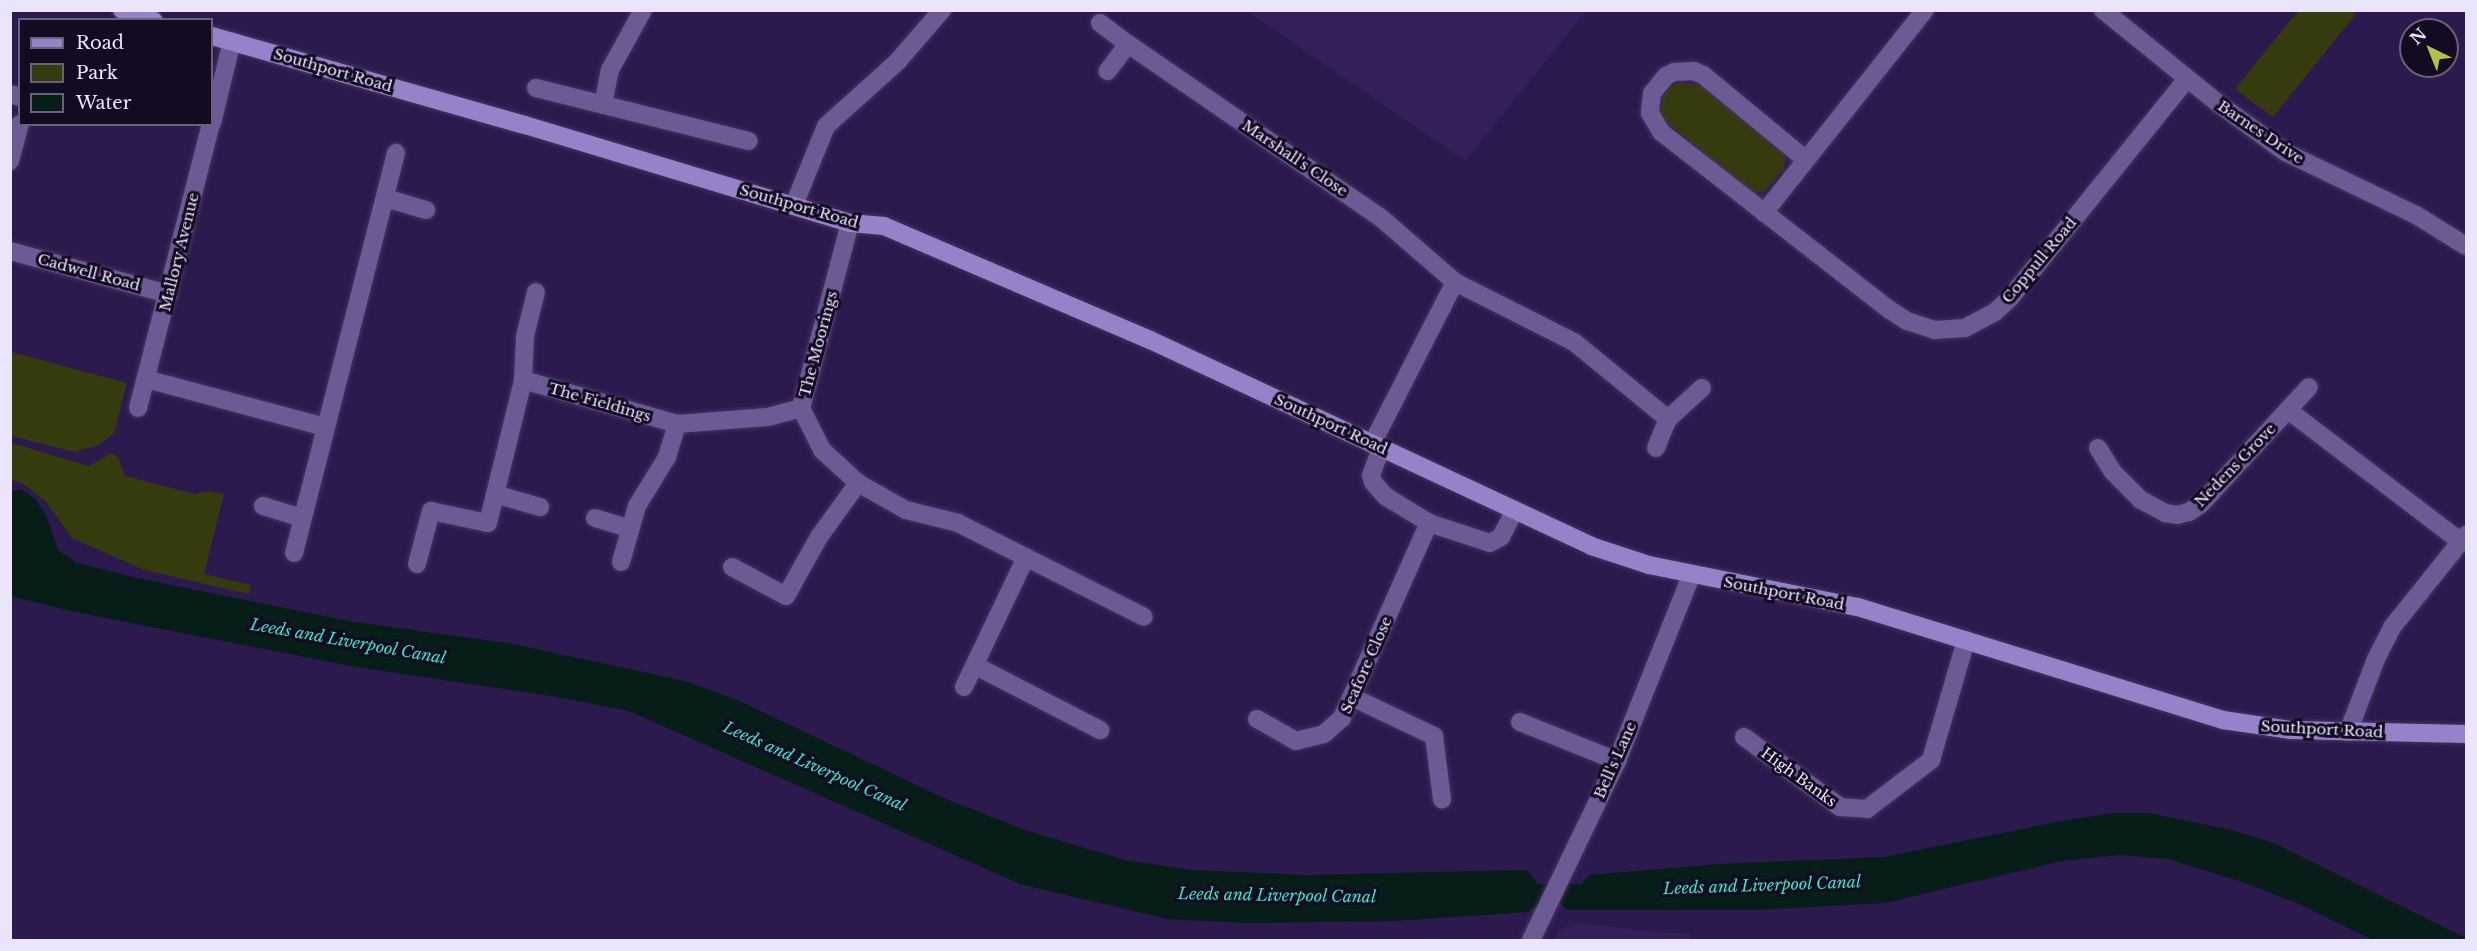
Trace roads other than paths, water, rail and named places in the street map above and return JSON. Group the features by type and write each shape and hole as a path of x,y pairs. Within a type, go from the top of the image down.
{"main road":[{"path":"122,10 147,18"},
{"name":"Southport Road","path":"213,36 794,205 850,224 884,226 1150,340 1592,546 1691,576 1858,608 2223,720 2291,730 2466,734"}],"street":[{"path":"603,105 610,70 643,10"},
{"path":"794,205 826,126 897,62 942,10"},
{"path":"1764,213 1924,10"},
{"name":"Barnes Drive","path":"2103,10 2187,79 2285,152 2416,215 2466,246"},
{"name":"Marshall's Close","path":"1100,23 1380,216 1455,282 1574,342 1668,419"},
{"name":"Mallory Avenue","path":"213,116 232,41"},
{"path":"1108,71 1128,44"},
{"name":"Coppull Road","path":"1805,159 1703,75 1694,71 1674,72 1657,84 1649,103 1654,123 1661,132 1907,321 1935,330 1965,328 1995,312 2011,297 2187,79"},
{"path":"536,88 748,141"},
{"path":"10,161 19,126"},
{"name":"Mallory Avenue","path":"138,408 210,126"},
{"path":"294,553 396,153"},
{"path":"385,198 426,210"},
{"name":"The Moorings","path":"850,224 801,408 822,450 858,483 906,510 958,523 1144,617"},
{"name":"Cadwell Road","path":"10,251 168,294"},
{"path":"1455,282 1377,446 1371,475 1373,482 1385,496 1430,523 1490,543 1501,537 1515,510"},
{"path":"417,564 431,511 488,524 523,380 525,336 536,292"},
{"path":"146,379 325,427"},
{"name":"The Fieldings","path":"523,380 677,424 768,417 801,408"},
{"name":"Nedens Grove","path":"2098,448 2113,472 2141,500 2165,513 2177,515 2189,512 2201,504 2309,387"},
{"path":"1656,448 1668,419 1702,388"},
{"name":"Nedens Grove","path":"2288,410 2464,539"},
{"path":"621,562 637,506 667,458 677,424"},
{"path":"732,567 786,596 819,537 858,483"},
{"path":"495,494 540,507"},
{"path":"263,506 302,518"},
{"path":"595,518 630,529"},
{"name":"Seafore Close","path":"1257,719 1296,741 1324,734 1342,718 1430,523"},
{"path":"2348,732 2376,659 2393,626 2464,539"},
{"path":"964,687 1026,557"},
{"name":"Bell's Lane","path":"1531,940 1617,761 1691,576"},
{"name":"High Banks","path":"1744,737 1840,807 1867,809 1931,760 1966,640"},
{"path":"976,666 1100,730"},
{"path":"1352,697 1434,736 1442,799"},
{"path":"1520,722 1617,761"}],"water":[{"name":"Leeds and Liverpool Canal","path":"21,489 35,499 46,515 59,551 77,563 137,578 348,621 513,644 685,681 735,699 946,799 1025,830 1125,860 1190,870 1307,875 1527,870 1538,884 1581,884 1590,875 1721,864 1885,857 2066,820 2114,813 2148,813 2232,830 2276,844 2466,940 2373,940 2299,904 2239,881 2168,859 2120,855 2062,861 1885,903 1756,910 1567,910 1557,900 1545,899 1528,912 1394,921 1246,923 1167,919 1020,884 629,711 558,697 356,667 70,611 11,596 10,492"}]}
